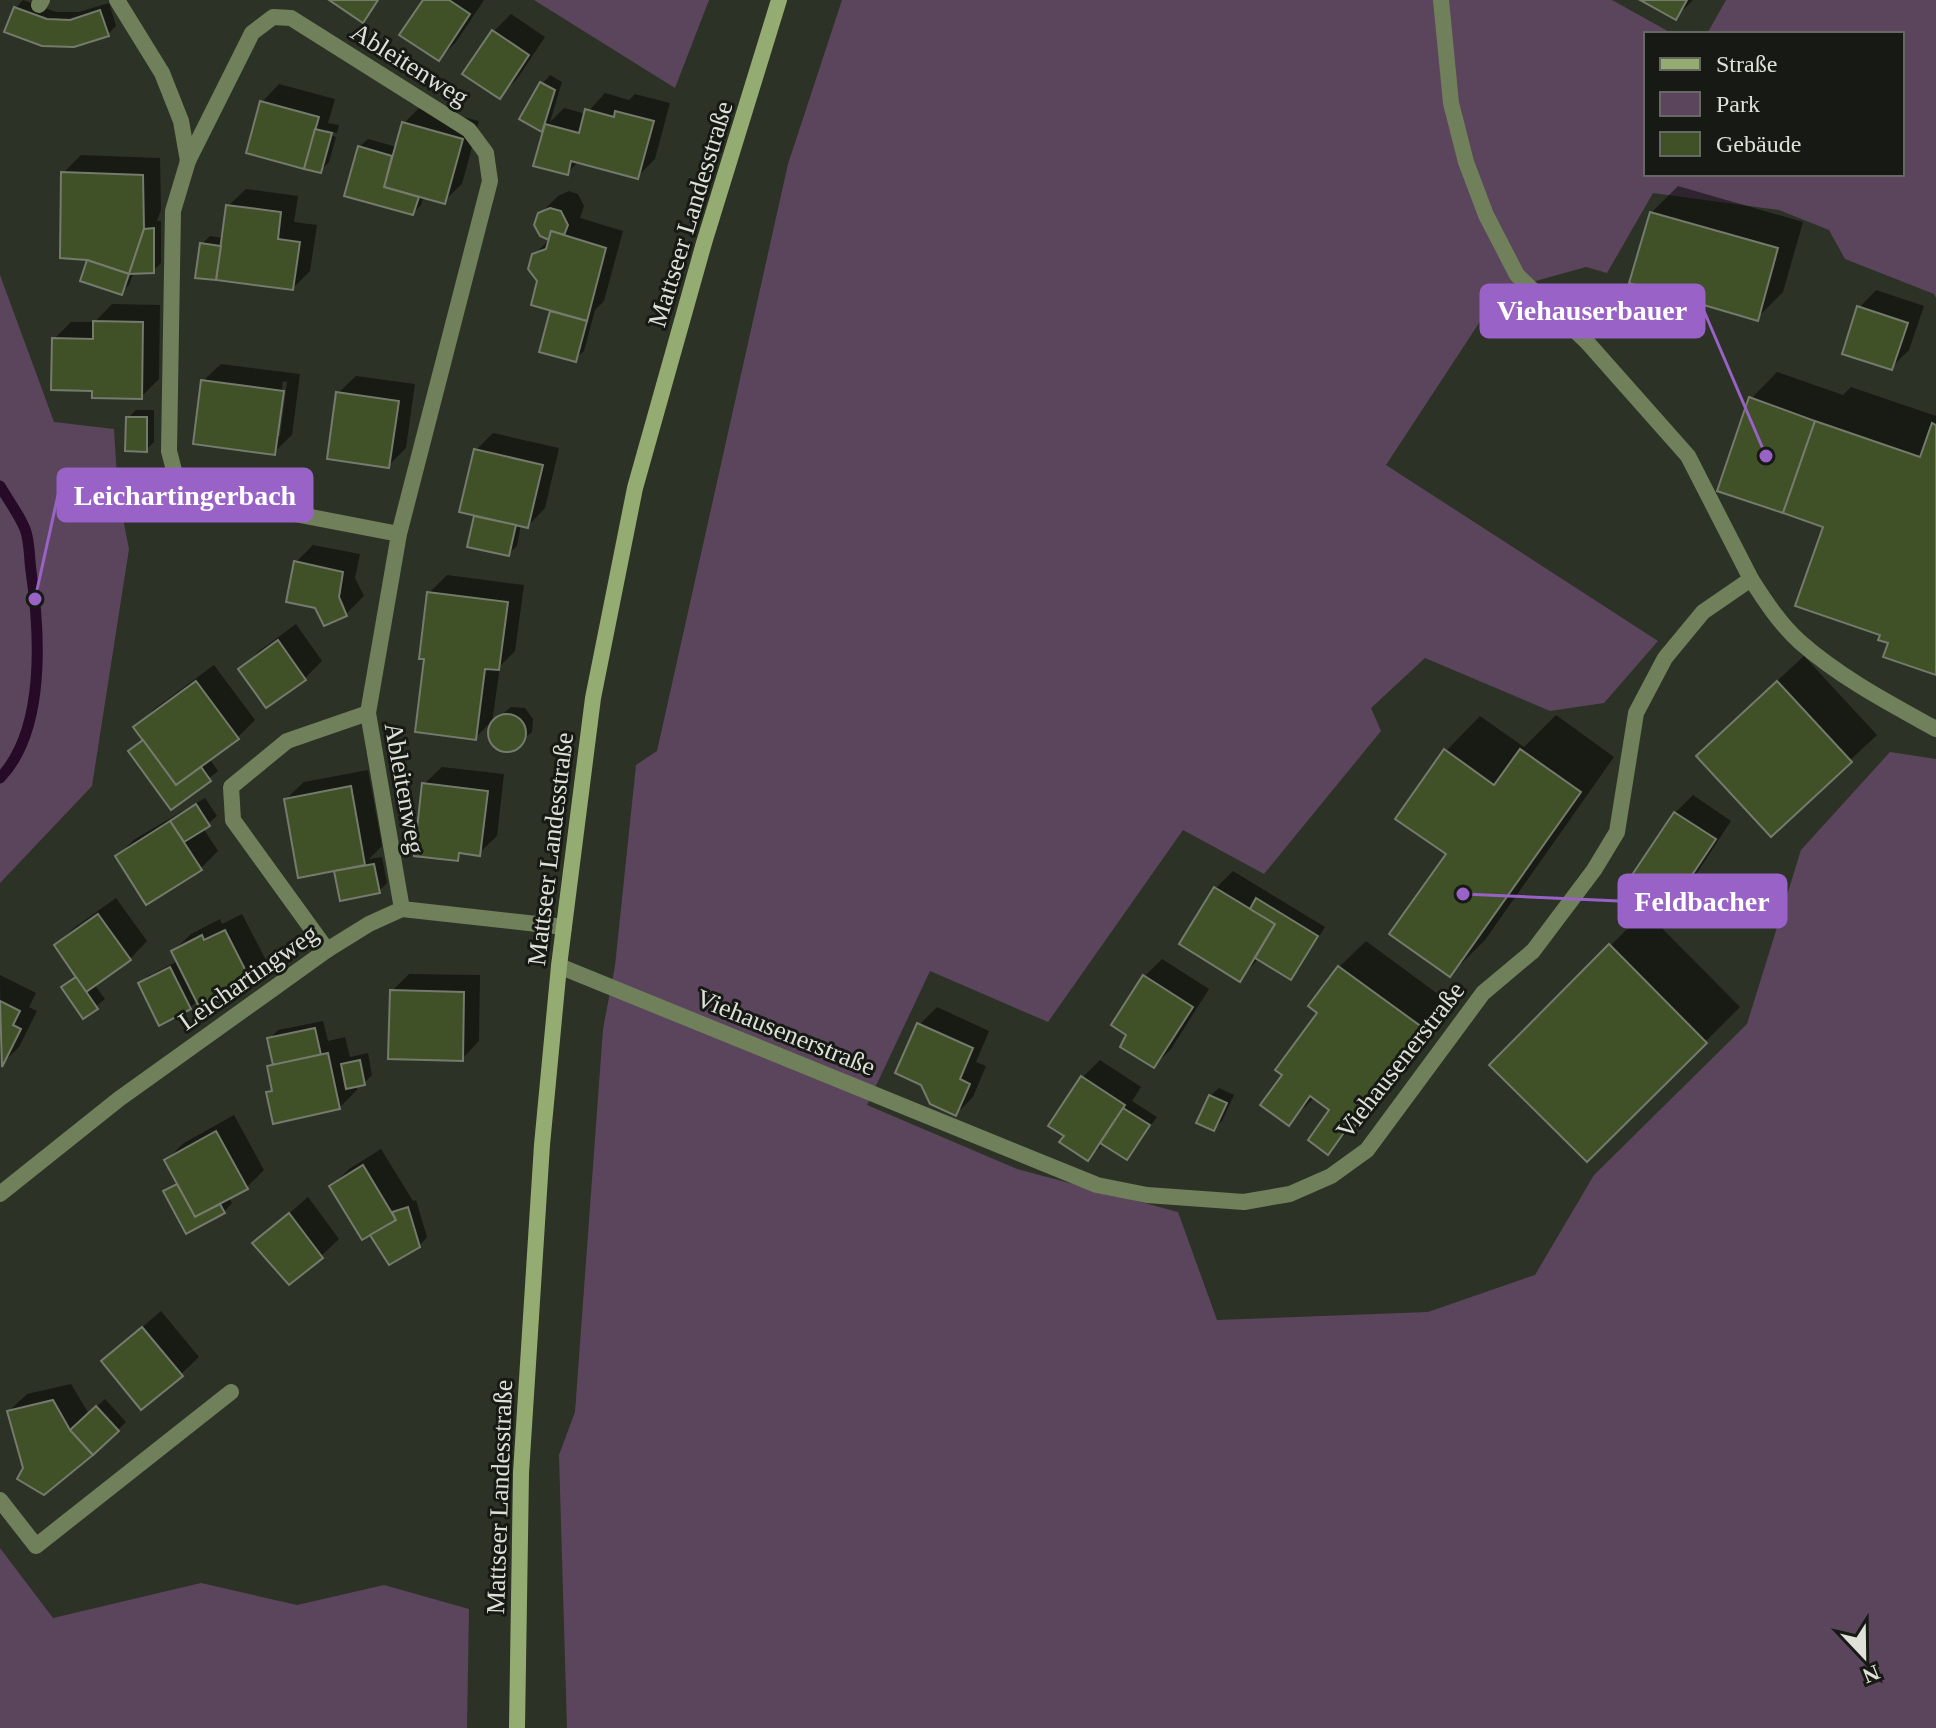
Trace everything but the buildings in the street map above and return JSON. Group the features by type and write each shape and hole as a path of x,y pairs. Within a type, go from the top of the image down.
{"main road":[{"name":"Mattseer Landesstraße","path":"517,1728 521,1473 542,1145 559,966 593,698 635,488 704,243 779,0"}],"street":[{"name":"Ableitenweg","path":"117,0 162,73 181,121 188,161"},
{"path":"1441,0 1451,103 1466,162 1486,215 1517,275 1587,342 1688,456 1751,579 1799,641 1853,682 1936,729"},
{"name":"Ableitenweg","path":"399,534 197,495 176,478 169,451 173,211 188,161 252,33 273,17 291,18 469,130 486,153 490,181 399,534 368,713 402,909"},
{"name":"Viehausenerstraße","path":"559,966 1097,1185 1147,1195 1244,1202 1290,1194 1331,1176 1367,1150 1483,993 1533,951 1568,906 1617,832 1636,713 1665,658 1703,612 1751,579"},
{"path":"327,950 233,820 231,787 287,741 368,713"},
{"path":"402,909 564,927"},
{"name":"Leichartingweg","path":"0,1194 119,1099 327,950 369,924 402,909"},
{"path":"0,1500 36,1546 231,1392"}],"green space":[{"path":"534,0 709,0 675,88"},
{"path":"842,0 1612,0 1669,32 1644,32 1644,176 1904,176 1904,32 1708,32 1726,0 1936,0 1936,298 1934,294 1845,259 1829,230 1779,210 1653,193 1607,273 1586,267 1500,291 1386,465 1658,641 1604,703 1550,711 1425,658 1371,708 1381,731 1264,874 1183,830 1048,1022 930,971 867,1105 1017,1169 1178,1212 1217,1320 1428,1312 1535,1275 1594,1175 1747,1024 1801,850 1890,752 1936,759 1936,1728 567,1728 559,1455 575,1412 603,1029 615,966 636,765 657,751 788,164"},
{"path":"0,275 54,422 114,429 118,494 129,549 92,786 0,883"},
{"path":"0,1548 53,1618 201,1583 297,1605 384,1585 469,1609 467,1728 0,1728"}],"waterway":[{"path":"0,486 20,518 28,539 37,651 36,680 26,734 15,758 0,778"}],"place":[{"name":"Viehauserbauer","path":"1766,456"},
{"name":"Leichartingerbach","path":"35,599"},
{"name":"Feldbacher","path":"1463,894"}]}
